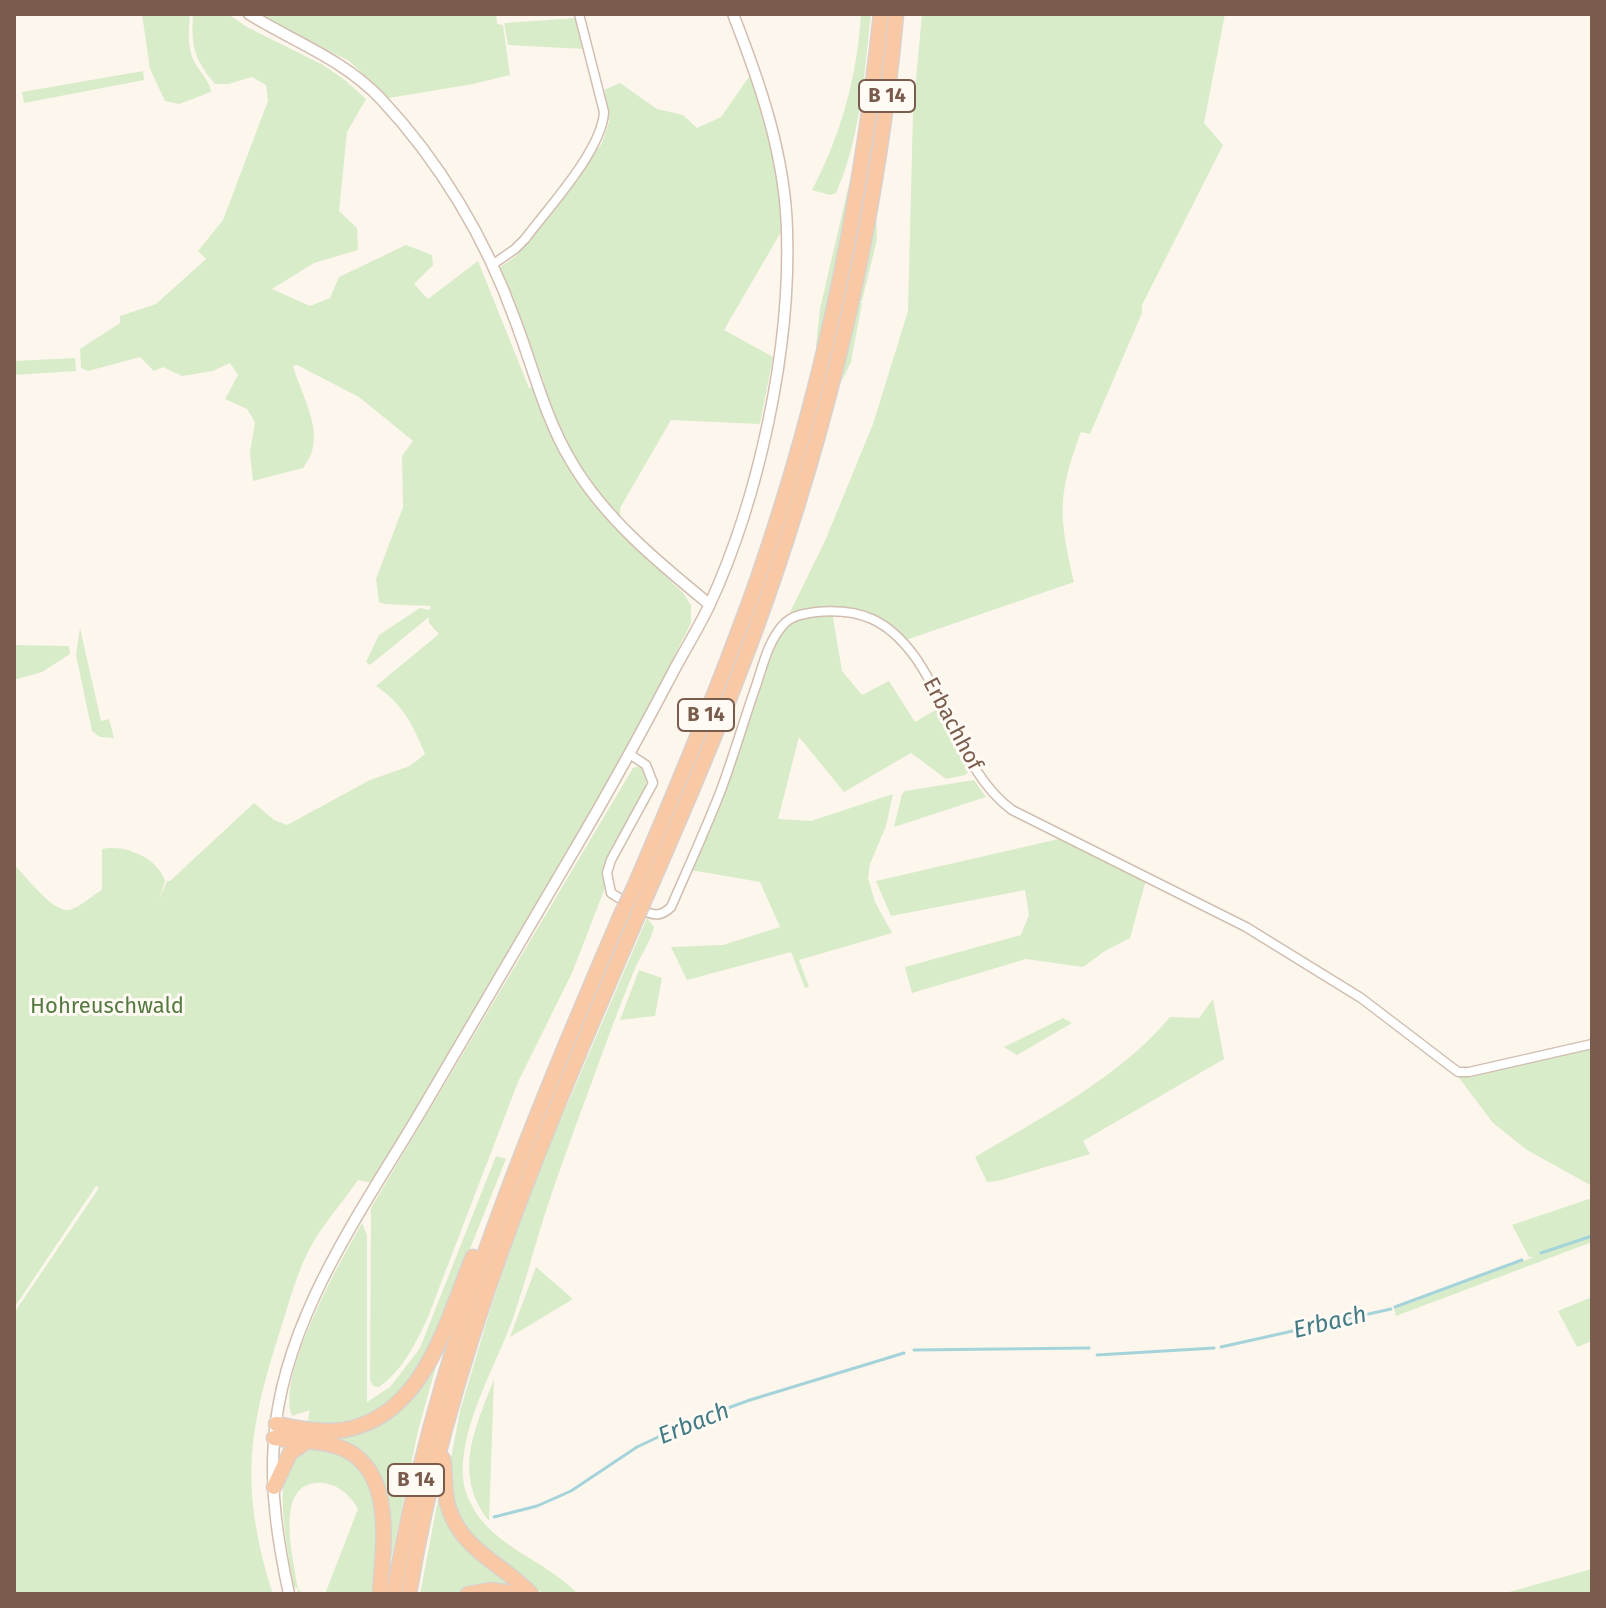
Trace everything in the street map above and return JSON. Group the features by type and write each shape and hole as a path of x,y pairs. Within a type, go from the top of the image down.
{"highway":[{"name":"B 14","path":"409,1594 440,1448 478,1316 515,1210 635,922 640,892 727,664 789,479 825,346 849,235 881,14"},
{"name":"B 14","path":"394,1594 434,1410 491,1231 550,1081 621,915 640,892 744,661 775,576 805,481 839,351 867,221 896,14"},
{"path":"275,1431 342,1430 376,1419 391,1410 405,1397 424,1369 475,1252 491,1231"},
{"path":"275,1431 306,1442 337,1446 369,1470 377,1485 383,1525 380,1594"},
{"path":"274,1487 290,1453 306,1442"},
{"path":"440,1448 448,1507 460,1531 477,1551 531,1594"},
{"path":"468,1594 491,1590 519,1594"}],"street":[{"path":"249,14 341,64 381,99 436,167 469,219 492,265 556,433 571,462 618,521 709,604"},
{"path":"492,265 525,239 582,162 603,124 604,112 579,14"},
{"path":"289,1594 278,1534 274,1487 275,1431 295,1343 330,1267 631,755 709,604 742,518 770,411 779,357 787,228 770,117 733,14"},
{"name":"Erbachhof","path":"631,755 646,765 653,783 611,860 607,873 608,887 617,898 652,915 660,915 671,907 721,790 767,651 781,626 803,614 833,611 860,613 879,622 903,641 929,679 979,776 1012,810 1258,934 1361,998 1458,1072 1592,1044"}],"green space":[{"path":"142,14 190,14 191,54 211,92 179,104 165,101 150,69"},
{"name":"Hohreuschwald","path":"193,14 228,14 247,27 323,65 366,99 347,132 339,211 357,228 358,250 314,263 272,289 310,306 330,298 339,277 406,245 432,255 433,265 414,284 428,299 478,261 529,388 544,382 499,268 516,256 602,143 609,122 604,90 620,83 657,109 683,115 697,128 721,117 751,74 768,122 778,184 781,232 724,330 773,357 760,424 671,420 620,508 621,532 683,593 691,605 691,623 626,752 372,1183 358,1180 315,1239 299,1272 260,1401 252,1462 256,1523 273,1594 14,1594 14,1313 99,1188 96,1186 14,1308 14,864 54,905 68,910 102,890 102,849 130,851 148,859 161,873 165,881 159,900 167,881 254,803 274,820 287,825 370,780 410,766 425,754 421,743 400,708 376,686 439,634 429,623 429,617 370,665 366,662 379,635 420,608 429,610 431,606 379,602 376,579 403,507 402,456 413,441 359,397 297,365 293,366 314,431 310,456 303,468 253,481 250,453 255,422 247,409 225,399 238,375 230,363 213,371 182,376 163,367 154,371 140,357 88,371 81,368 80,349 120,323 120,316 156,304 206,259 198,251 223,220 268,101 266,85 252,77 228,84 215,84 195,52"},
{"path":"257,14 496,14 497,24 503,25 510,75 389,98 349,61"},
{"path":"861,14 871,14 860,105 844,172 836,193 830,195 812,190 846,105 856,60"},
{"path":"922,14 1225,14 1204,123 1223,145 1142,305 1142,313 1090,434 1081,432 1073,454 1064,490 1063,522 1074,582 903,641 872,618 832,611 842,671 862,695 889,681 915,722 939,708 970,771 946,779 911,753 844,792 799,737 778,819 811,821 893,794 886,826 870,864 868,878 875,902 892,933 799,960 809,987 805,988 791,952 687,980 671,947 723,945 780,927 760,882 691,870 770,653 825,541 873,424 908,311 913,112"},
{"path":"577,18 584,49 508,45 504,23"},
{"path":"143,71 144,80 24,103 22,92"},
{"path":"849,184 848,204 819,348 816,346 820,309"},
{"path":"876,208 877,239 862,301 859,301 862,303 851,362 841,383"},
{"path":"75,358 76,371 14,375 14,361"},
{"path":"80,628 101,721 109,719 114,738 100,737 92,731 76,655"},
{"path":"14,645 69,646 70,654 42,672 14,680"},
{"path":"640,766 646,770 646,785 606,864 605,888 572,973 518,1082 428,1317 402,1364 379,1387 373,1386 370,1380 371,1208 633,768"},
{"path":"974,780 986,797 894,827 905,791"},
{"path":"1063,838 1146,880 1130,938 1083,967 1026,959 912,993 905,967 1021,935 1029,915 1025,890 891,916 876,881"},
{"path":"647,918 654,927 652,933 623,998 568,1148 512,1321 476,1407 464,1453 463,1475 467,1495 488,1527 578,1594 544,1594 493,1557 463,1526 453,1507 449,1469 460,1411 531,1189"},
{"path":"639,970 662,978 655,1016 620,1020"},
{"path":"1213,999 1224,1059 1083,1141 1090,1154 987,1182 975,1157 1104,1078 1150,1039 1170,1017 1199,1018"},
{"path":"1063,1018 1072,1023 1017,1055 1004,1047"},
{"path":"1592,1045 1592,1186 1527,1150 1493,1123 1457,1075"},
{"path":"496,1156 506,1159 429,1351 398,1397 375,1414 341,1425 307,1424 310,1410 292,1416 290,1397 293,1374 301,1347 326,1290 362,1223 367,1235 367,1402 390,1387 420,1348"},
{"path":"1592,1198 1592,1242 1396,1316 1394,1309 1534,1257 1529,1257 1512,1225"},
{"path":"536,1267 573,1299 510,1337"},
{"path":"1592,1297 1592,1341 1577,1347 1558,1311"},
{"path":"440,1352 418,1431 386,1584 374,1470 289,1433 368,1427"},
{"path":"494,1379 489,1521 478,1503 469,1469 474,1434"},
{"path":"309,1447 341,1453 367,1475 379,1518 375,1594 325,1594 358,1509 344,1492 324,1483 308,1485 297,1493 291,1506 290,1541 298,1589 294,1587 284,1519 287,1467 293,1457"},
{"path":"440,1489 444,1507 521,1590 470,1589 456,1594 420,1594"},
{"path":"1592,1569 1592,1594 1502,1594"}],"waterway":[{"name":"Erbach","path":"1541,1253 1592,1236"},
{"name":"Erbach","path":"1395,1307 1522,1260"},
{"name":"Erbach","path":"1221,1347 1391,1309"},
{"name":"Erbach","path":"914,1350 1089,1348"},
{"name":"Erbach","path":"1097,1355 1214,1348"},
{"name":"Erbach","path":"494,1517 537,1506 571,1491 637,1447 692,1421 904,1353"}]}
